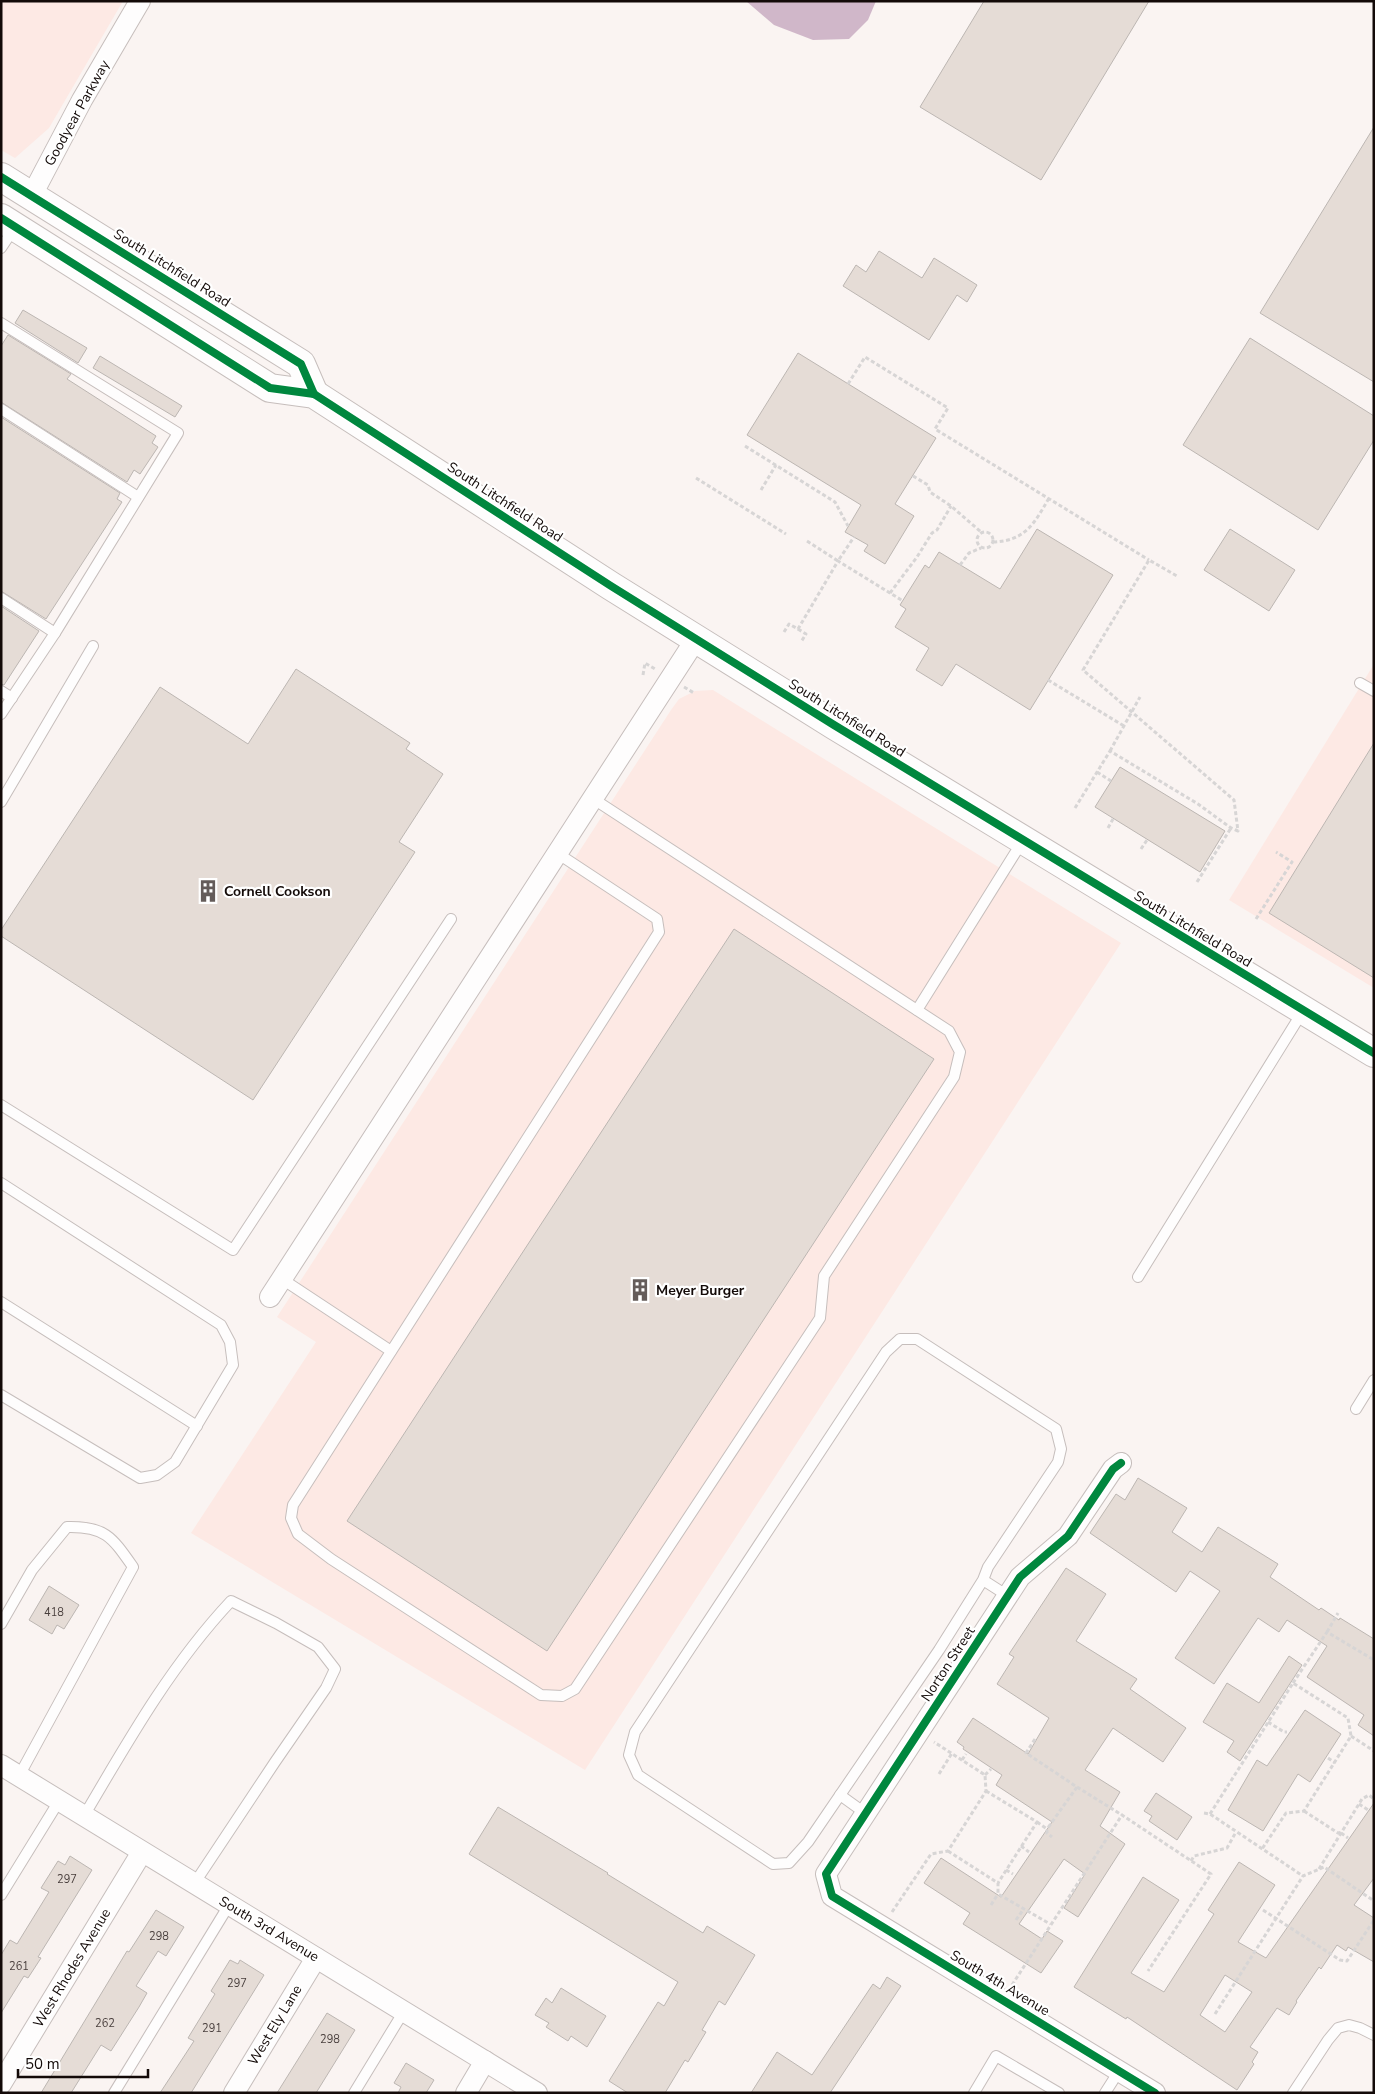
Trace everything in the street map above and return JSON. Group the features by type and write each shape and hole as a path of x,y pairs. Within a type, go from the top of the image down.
{"main road":[{"name":"South Litchfield Road","path":"1,177 301,364"},
{"name":"Goodyear Parkway","path":"6,231 32,195"},
{"name":"South Litchfield Road","path":"6,231 270,388 314,394 696,639 1374,1053"},
{"path":"270,388 301,364 314,394"}],"street":[{"name":"Goodyear Parkway","path":"32,195 82,100 140,1"},
{"path":"270,1297 696,639"},
{"name":"Norton Street","path":"832,1896 826,1874 1020,1577 1068,1536 1120,1463"},
{"name":"South 3rd Avenue","path":"6,1769 537,2093"},
{"name":"West Rhodes Avenue","path":"1,2084 142,1852"},
{"name":"South 4th Avenue","path":"832,1896 1155,2093"},
{"name":"West Ely Lane","path":"234,2093 316,1958"},
{"path":"466,2093 485,2061"}],"lane":[{"path":"1,324 178,433 54,633 1,714"},
{"path":"1,409 138,497"},
{"path":"1,598 54,633"},
{"path":"1,802 93,646"},
{"path":"1360,682 1374,691"},
{"path":"1,691 12,698"},
{"path":"557,853 657,919 659,932 293,1505 291,1518 298,1534 331,1559 541,1695 562,1696 575,1689 820,1318 824,1276 954,1077 960,1052 949,1031 592,798"},
{"path":"917,1010 1023,840"},
{"path":"1,1105 233,1250 451,919"},
{"path":"1138,1276 1304,1010"},
{"path":"1,1183 221,1325 230,1342 233,1365 175,1462 157,1475 140,1478 1,1395"},
{"path":"282,1279 391,1351"},
{"path":"1,1302 197,1426"},
{"path":"900,1339 917,1339 1056,1430 1061,1449 1058,1462 988,1567 983,1580 939,1650 808,1842 789,1863 773,1864 638,1775 629,1755 635,1732 886,1352 900,1339"},
{"path":"1356,1409 1374,1380"},
{"path":"1,1624 32,1570 66,1527 88,1526 114,1539 133,1567 6,1769"},
{"path":"983,1580 1008,1596"},
{"path":"84,1816 143,1715 208,1625 231,1601 276,1623 318,1647 335,1669 326,1688 194,1884"},
{"path":"840,1795 865,1813"},
{"path":"1,1895 60,1801"},
{"path":"114,2093 229,1905"},
{"path":"354,2093 404,2011"},
{"path":"1293,2093 1338,2028 1349,2025 1360,2028 1374,2036"},
{"path":"974,2093 996,2056 1058,2093"},
{"path":"1105,2093 1119,2071"}],"path":[{"path":"848,384 865,358 948,408 935,429 1177,576"},
{"path":"745,446 835,502 848,526"},
{"path":"761,490 776,466"},
{"path":"913,476 928,485 930,492 951,506 981,532 991,534 993,542"},
{"path":"696,478 786,534"},
{"path":"960,565 969,553 990,546 993,542 1003,542 1019,537 1029,529 1049,498"},
{"path":"890,592 917,557 932,532 937,530 951,506"},
{"path":"981,532 977,536 977,542 982,548"},
{"path":"798,629 854,537"},
{"path":"806,541 903,601"},
{"path":"1110,751 1198,804 1238,831 1234,800 1083,670 1149,560"},
{"path":"784,632 790,624 806,634 801,642"},
{"path":"1048,680 1124,726"},
{"path":"1075,808 1140,697"},
{"path":"1097,772 1111,781"},
{"path":"1108,828 1113,819"},
{"path":"1197,882 1231,828"},
{"path":"1141,849 1147,840"},
{"path":"1256,919 1292,862 1276,852"},
{"path":"1210,1814 1338,1613"},
{"path":"1327,1632 1374,1660"},
{"path":"1293,1683 1348,1718 1351,1736 1304,1811"},
{"path":"1268,1722 1287,1732"},
{"path":"1351,1736 1374,1750"},
{"path":"1035,1739 1026,1753 1211,1874 1148,1971"},
{"path":"930,1740 985,1774"},
{"path":"939,1774 952,1753"},
{"path":"962,1760 966,1754"},
{"path":"1328,1758 1334,1763"},
{"path":"985,1774 991,1769"},
{"path":"948,1851 986,1791 985,1774"},
{"path":"1047,1829 1077,1787"},
{"path":"986,1791 1037,1822 1047,1829 1047,1833 1052,1837"},
{"path":"1318,1869 1362,1799 1369,1796 1374,1799"},
{"path":"1359,1804 1368,1810"},
{"path":"1262,1849 1286,1813 1304,1811 1338,1833 1342,1832 1348,1838"},
{"path":"1204,1813 1210,1814 1303,1876"},
{"path":"1020,1990 1012,1984 1122,1816"},
{"path":"991,1905 998,1894 998,1883 1037,1822"},
{"path":"1191,1861 1194,1856 1227,1848 1236,1832"},
{"path":"1021,1846 1029,1852"},
{"path":"884,1907 894,1913 931,1854 948,1851 998,1883"},
{"path":"1215,2014 1303,1876 1324,1867 1373,1899"},
{"path":"1006,1870 1013,1874"},
{"path":"998,1894 1050,1924"},
{"path":"1016,1920 1023,1910"},
{"path":"1263,1910 1340,1960 1347,1961 1372,1928 1374,1920"}],"shaded area":[{"path":"1,1 123,1 49,128 15,158 1,150"},
{"path":"746,1 876,1 868,20 849,39 813,40 774,25"},
{"path":"1374,664 1374,988 1229,900"},
{"path":"713,690 1121,943 585,1770 191,1533 316,1342 277,1317 671,710 679,699 695,691"}],"building":[{"path":"984,1 1149,1 1041,180 920,107"},
{"path":"1374,127 1374,382 1260,313"},
{"path":"879,251 922,278 934,258 977,285 967,302 957,295 929,340 843,286 856,265 866,272"},
{"path":"23,310 87,348 78,363 15,323"},
{"path":"8,335 71,374 67,379 156,436 152,443 158,447 140,474 134,470 127,482 1,402 1,346"},
{"path":"1250,338 1374,416 1374,440 1318,530 1183,445"},
{"path":"798,353 936,438 895,504 914,516 885,564 864,551 868,545 845,532 861,505 747,435"},
{"path":"100,356 182,406 175,417 93,368"},
{"path":"1,417 120,493 117,499 122,502 46,619 1,591"},
{"path":"1037,529 1113,575 1030,710 956,664 942,686 916,670 929,648 895,627 906,609 900,605 925,565 929,568 939,552 1000,589"},
{"path":"1230,529 1295,570 1269,611 1204,570"},
{"path":"1,606 39,631 4,685 1,684"},
{"name":"Cornell Cookson","path":"296,669 410,743 406,749 443,774 399,842 415,852 253,1100 1,936 1,930 160,687 248,744"},
{"path":"1374,743 1374,978 1269,913"},
{"path":"1120,767 1225,831 1200,872 1095,807"},
{"name":"Meyer Burger","path":"734,929 934,1059 547,1651 347,1521"},
{"path":"1138,1478 1187,1508 1172,1532 1202,1552 1218,1527 1278,1564 1270,1577 1319,1610 1321,1608 1339,1620 1340,1618 1374,1639 1374,1736 1358,1725 1364,1715 1307,1677 1327,1646 1287,1620 1279,1632 1258,1618 1214,1684 1175,1658 1220,1591 1190,1571 1176,1592 1090,1533 1116,1494 1125,1500"},
{"path":"1066,1568 1106,1594 1076,1641 1137,1679 1130,1689 1186,1728 1163,1762 1113,1728 1085,1770 1120,1792 1100,1826 1125,1844 1078,1917 1064,1908 1085,1874 1064,1859 1019,1924 1042,1939 1047,1931 1063,1941 1041,1973 963,1924 970,1913 924,1883 941,1858 1001,1897 1052,1822 996,1785 1002,1775 963,1749 964,1747 957,1742 973,1718 1028,1754 1049,1718 997,1684 1014,1657 1009,1654"},
{"path":"49,1586 79,1605 64,1629 57,1625 52,1634 29,1620"},
{"path":"1289,1656 1302,1665 1240,1761 1227,1752 1234,1741 1203,1722 1227,1683 1259,1703"},
{"path":"1305,1710 1341,1734 1310,1782 1298,1774 1263,1831 1228,1810 1257,1760 1267,1766"},
{"path":"1156,1793 1192,1817 1177,1840 1149,1821 1152,1816 1144,1811"},
{"path":"1374,1803 1374,1878 1354,1905 1374,1918 1374,1962 1348,1947 1346,1951 1337,1945 1321,1969 1319,1967 1289,2015 1277,2008 1250,2047 1258,2052 1252,2062 1254,2064 1237,2090 1127,2017 1126,2019 1074,1987 1143,1877 1179,1900 1131,1973 1164,1992 1214,1914 1208,1910 1239,1862 1275,1885 1238,1942 1266,1958","holes":["1225,1975 1252,1992 1225,2032 1200,2015"]},
{"path":"498,1807 703,1933 707,1926 755,1955 725,2005 719,2001 702,2030 706,2032 688,2062 685,2060 665,2093 628,2093 609,2081 658,2002 664,2006 678,1982 469,1854"},
{"path":"70,1856 92,1870 38,1957 41,1958 28,1978 24,1976 1,2013 1,1955 10,1940 17,1944 49,1892 41,1888 58,1861 65,1865"},
{"path":"156,1910 184,1927 166,1956 158,1951 136,1986 147,1993 139,2007 111,2051 101,2045 71,2093 41,2093 127,1951 129,1952"},
{"path":"230,1960 238,1964 240,1960 264,1975 191,2093 160,2093 194,2041 188,2038 215,1994 211,1991"},
{"path":"887,1977 901,1986 830,2093 751,2093 777,2052 812,2075 873,1984 880,1989"},
{"path":"561,1988 606,2016 587,2047 571,2036 568,2041 546,2027 549,2023 535,2015 546,1998 552,2003"},
{"path":"327,2013 355,2030 316,2093 277,2093"},
{"path":"406,2063 434,2080 426,2093 398,2093 401,2087 394,2083"}],"cycle path":[{"path":"1,177 301,364 314,394"},
{"path":"1,218 270,388 314,394 611,586 834,725 1374,1053"},
{"path":"1121,1463 1113,1469 1068,1536 1020,1577 826,1874 832,1896 1155,2093"}],"place":[{"name":"Cornell Cookson","path":"208,891"},
{"name":"Meyer Burger","path":"640,1290"}]}
